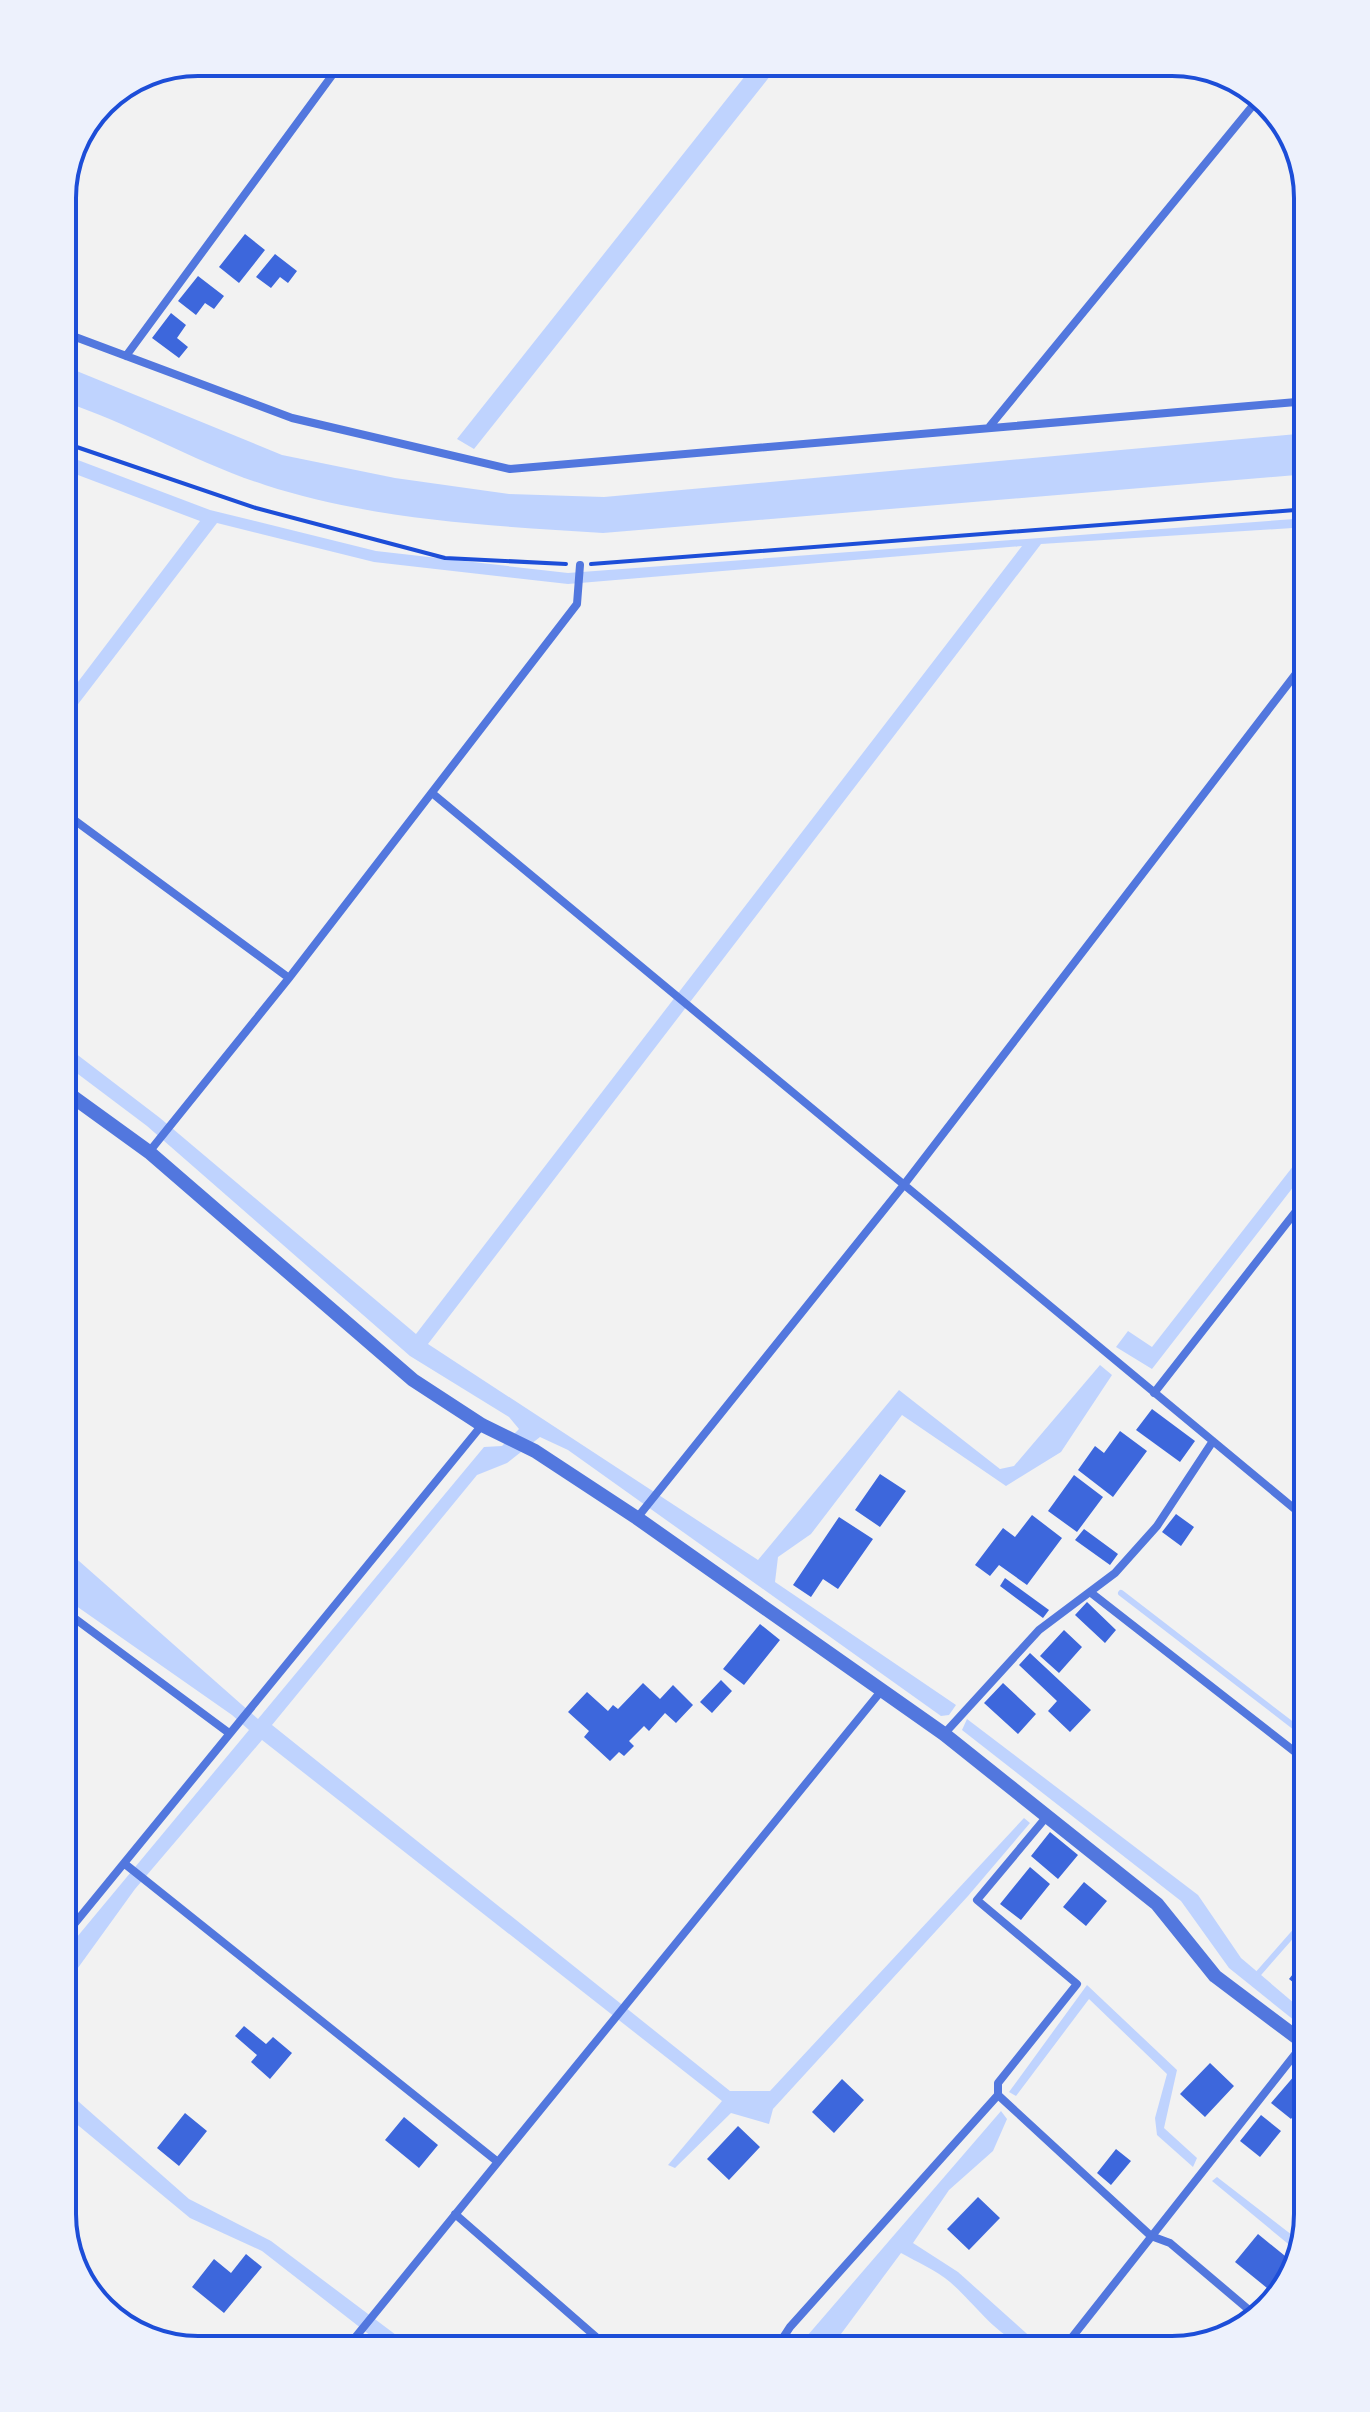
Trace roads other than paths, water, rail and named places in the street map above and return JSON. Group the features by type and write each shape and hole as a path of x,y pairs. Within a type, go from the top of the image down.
{"street":[{"path":"126,356 332,76"},
{"path":"990,426 1253,106"},
{"path":"76,337 292,418 510,469 1294,402"},
{"path":"149,1152 289,978 577,604 580,565"},
{"path":"637,1518 903,1186 1294,676"},
{"path":"432,793 1294,1508"},
{"path":"76,821 289,978"},
{"path":"76,1099 149,1152 413,1380 482,1425 535,1451 637,1518 944,1734 1157,1904 1215,1976 1294,2033"},
{"path":"1154,1393 1294,1214"},
{"path":"76,1922 482,1425"},
{"path":"944,1734 1039,1630 1115,1573 1157,1526 1213,1441"},
{"path":"1090,1592 1294,1751"},
{"path":"76,1619 229,1733"},
{"path":"356,2336 882,1690"},
{"path":"784,2336 998,2095 998,2083 1077,1984 977,1900 1048,1815"},
{"path":"125,1864 498,2162"},
{"path":"1073,2336 1294,2057"},
{"path":"998,2095 1151,2236 1170,2243 1248,2309"},
{"path":"455,2214 595,2336"}],"water":[{"path":"745,76 770,76 474,449 457,439"},
{"path":"76,371 282,455 395,478 509,494 604,497 1294,434 1294,475 603,533 432,520 306,497 239,476 76,406"},
{"path":"76,459 210,510 376,551 568,573 1294,519 1294,528 1041,544 428,1344 758,1560 899,1390 1000,1469 1014,1466 1100,1365 1112,1375 1061,1452 1006,1486 902,1415 811,1534 778,1557 775,1582 956,1705 949,1715 941,1716 568,1450 540,1437 507,1463 477,1475 272,1725 730,2091 770,2091 1024,1818 1030,1823 968,1896 773,2109 769,2124 731,2113 675,2168 668,2165 722,2101 262,1740 135,1889 76,1971 76,1938 249,1730 76,1606 76,1558 258,1719 484,1447 502,1446 519,1429 509,1417 410,1356 147,1126 76,1073 76,1054 160,1118 416,1334 1022,546 568,584 374,562 217,523 76,707 76,685 200,521 76,474"},
{"path":"1294,1165 1294,1186 1152,1369 1116,1347 1128,1331 1152,1347"},
{"path":"967,1719 1198,1895 1241,1958 1294,2003 1294,2020 1229,1968 1181,1901 962,1730"},
{"path":"1087,1985 1177,2070 1164,2128 1197,2158 1193,2167 1157,2135 1155,2118 1167,2074 1089,1999 1016,2096 1009,2092"},
{"path":"76,2099 189,2199 271,2241 397,2336 371,2336 262,2251 190,2218 76,2124"},
{"path":"1001,2111 1007,2119 993,2151 949,2190 913,2243 958,2272 1029,2336 1006,2336 945,2278 901,2253 839,2336 807,2336"},
{"path":"1217,2177 1292,2235 1290,2245 1212,2181"}],"waterway":[{"path":"1121,1593 1294,1726"},
{"path":"1258,1974 1294,1933"}]}
